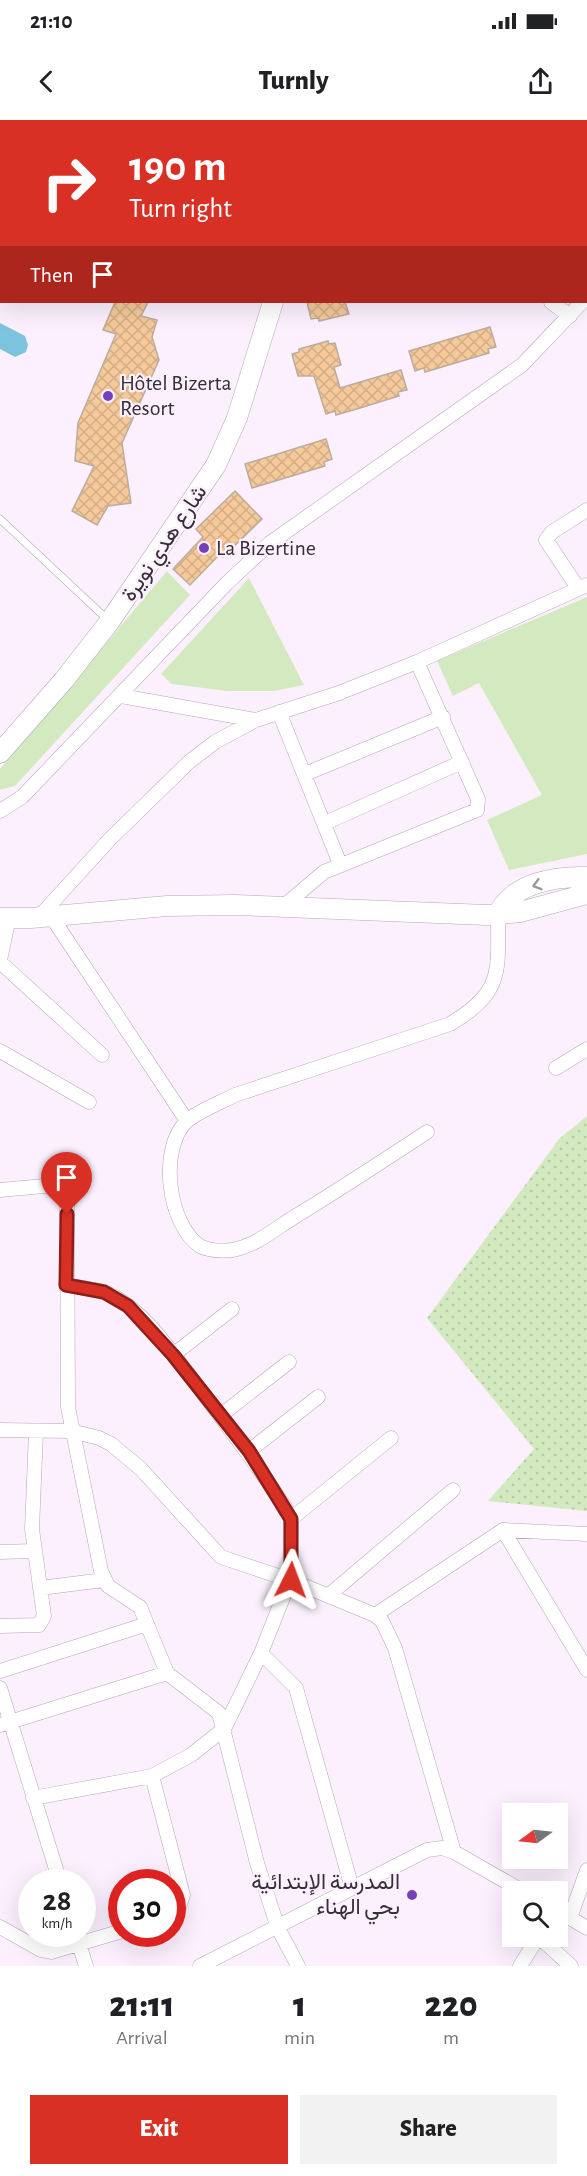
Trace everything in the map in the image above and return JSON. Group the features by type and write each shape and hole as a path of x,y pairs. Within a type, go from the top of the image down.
{"street":[{"name":"شارع هدي نويرة","path":"0,753 64,680 110,621 216,465 237,418 273,303"},
{"path":"552,303 570,316"},
{"path":"0,811 22,797 227,583 270,543 522,365 581,303"},
{"path":"40,917 110,839 189,762 215,742 256,720 339,693 417,662 583,586 546,540 552,532 587,510"},
{"path":"285,905 324,872 340,864 477,810 478,799 417,662"},
{"path":"121,696 256,720"},
{"path":"279,712 340,864"},
{"path":"305,774 443,717"},
{"path":"325,823 462,762"},
{"path":"427,1132 272,1233 232,1250 214,1250 201,1246 190,1235 176,1206 168,1169 172,1149 187,1121 235,1095 450,1023 471,1011 485,998 498,974 498,914 503,903 522,889 561,878 587,877"},
{"path":"102,1055 0,961 4,922 167,906 285,905 498,914 520,912 587,894"},
{"path":"40,917 187,1121"},
{"path":"556,1068 587,1049"},
{"path":"0,1051 89,1102"},
{"path":"0,1190 55,1185 67,1194 67,1386 71,1431 104,1581 140,1607 167,1673 175,1682 215,1708 224,1729 257,1863 278,1928 298,1966"},
{"path":"33,1798 152,1776 191,1755 224,1729 261,1653 291,1580 291,1519 249,1451 143,1320 116,1297 104,1292 66,1285"},
{"path":"173,1355 232,1309"},
{"path":"220,1416 289,1362"},
{"path":"249,1451 318,1396"},
{"path":"0,1430 71,1431 99,1438 120,1450 221,1557 329,1595 375,1615 382,1621 395,1648 454,1852"},
{"path":"0,1626 41,1623 44,1617 32,1529 36,1432"},
{"path":"291,1519 391,1438"},
{"path":"329,1595 453,1490"},
{"path":"375,1615 503,1530 587,1534"},
{"path":"503,1530 587,1670"},
{"path":"0,1552 34,1551"},
{"path":"40,1588 104,1581"},
{"path":"0,1671 147,1624"},
{"path":"261,1653 296,1688 352,1888"},
{"path":"5,1724 167,1673"},
{"path":"0,1688 5,1724 33,1798 56,1869"},
{"path":"152,1776 176,1869"},
{"path":"200,1966 427,1850 442,1848 454,1852 505,1881"},
{"path":"568,1907 587,1870"},
{"path":"568,1917 587,1928"},
{"path":"0,1927 18,1937"},
{"path":"36,1947 51,1952 62,1947"},
{"path":"80,1947 86,1966"},
{"path":"520,1966 532,1947"},
{"path":"550,1947 571,1966"}],"lane":[{"path":"0,519 110,621"}],"green space":[{"path":"167,571 190,595 15,786 0,790 0,769"},
{"path":"249,578 304,685 274,691 227,691 172,684 161,674"},
{"path":"587,597 587,854 509,870 487,820 542,795 479,683 453,696 437,661"},
{"path":"587,1116 587,1511 488,1501 534,1449 427,1318 559,1139"}],"water":[{"path":"0,323 25,336 28,345 26,352 15,357 0,349"}],"building":[{"path":"115,303 148,303 141,316 157,320 152,337 159,360 122,443 131,503 108,506 97,525 72,511 94,466 75,461 78,423 116,334 103,330"},
{"path":"307,303 345,303 349,314 319,321 318,318 311,319"},
{"path":"490,327 496,347 488,349 489,353 425,372 424,368 415,371 409,351"},
{"path":"328,341 329,344 335,343 341,365 334,367 340,388 401,370 407,390 398,392 399,396 360,408 336,415 335,411 326,414 314,376 298,376 292,354 299,352 299,349"},
{"path":"326,439 332,459 324,462 325,466 252,488 245,464"},
{"path":"235,491 262,519 223,557 220,554 190,585 173,569 203,537 196,529"}],"place":[{"name":"Hôtel Bizerta Resort","path":"108,396"},
{"name":"La Bizertine","path":"204,548"},
{"name":"المدرسة الإبتدائية بحي الهناء","path":"412,1895"}],"route":[{"path":"67,1214 66,1285 104,1292 128,1306 173,1355 249,1451 291,1519 291,1580"}]}
